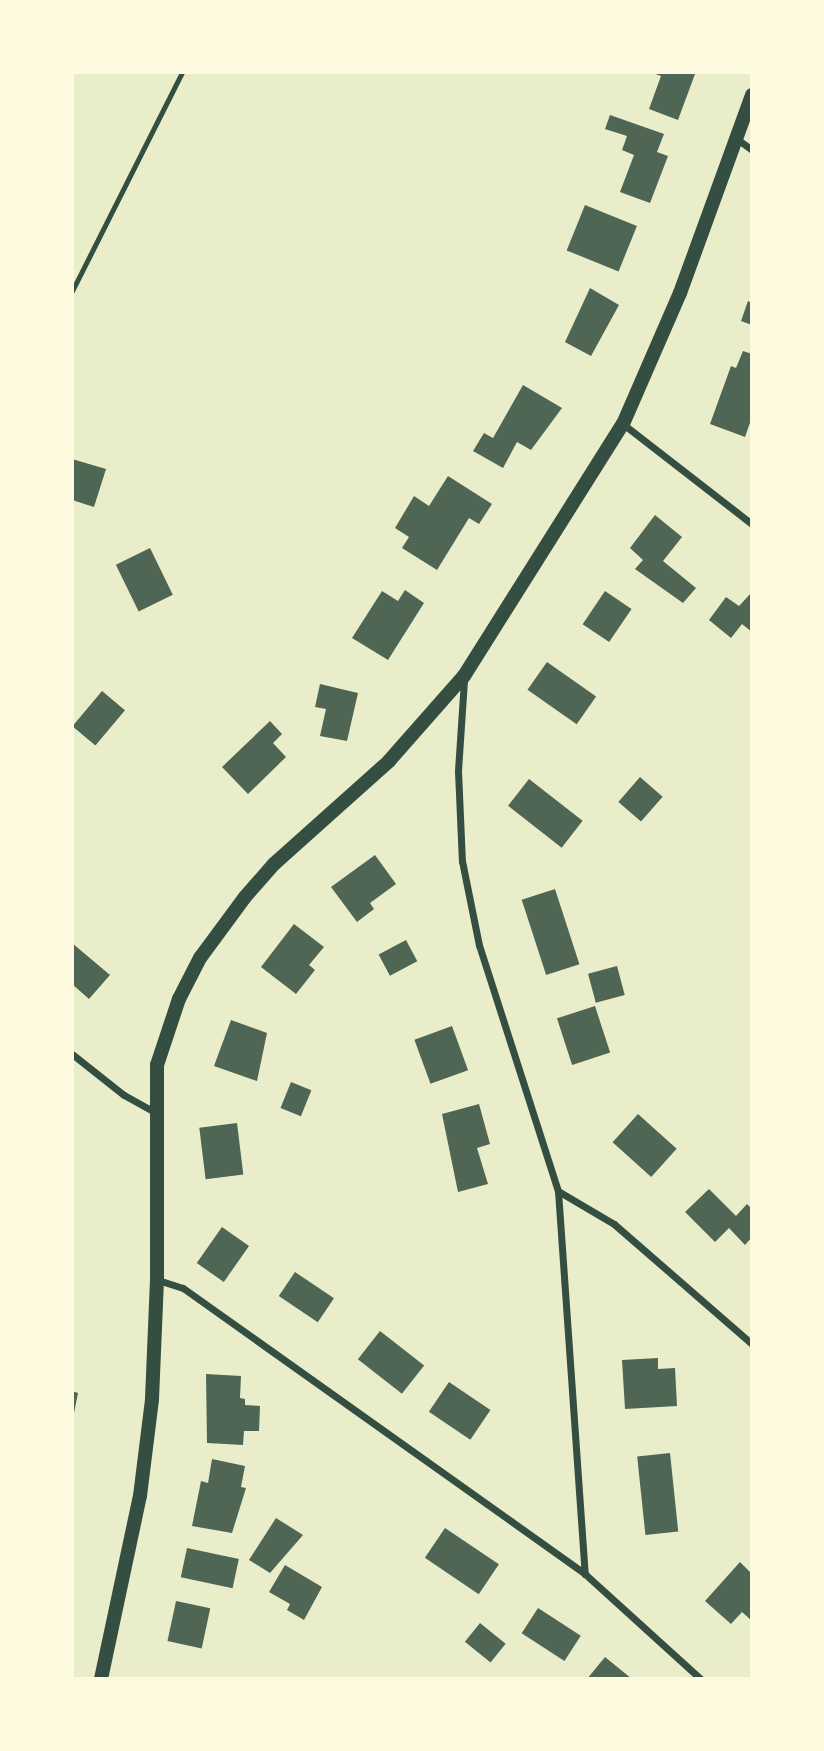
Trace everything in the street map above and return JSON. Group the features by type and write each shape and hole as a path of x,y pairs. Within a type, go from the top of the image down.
{"main road":[{"path":"101,1679 140,1496 152,1399 157,1280 157,1065 164,1039 200,958 274,864 389,761 464,676 623,424 680,293 752,95"}],"street":[{"path":"737,139 752,150"},
{"path":"623,424 752,524"},
{"path":"464,676 458,811 469,902 558,1191 585,1574"},
{"path":"72,1054 156,1113"},
{"path":"558,1191 614,1224 752,1344"},
{"path":"157,1280 183,1288 585,1574 701,1679"}],"lane":[{"path":"72,292 182,72"}],"building":[{"path":"650,72 695,74 678,120 649,109 661,76"},
{"path":"610,115 664,134 657,152 668,156 650,203 620,192 634,155 622,150 627,136 605,129"},
{"path":"585,205 637,226 619,271 567,250"},
{"path":"590,288 619,305 591,356 565,342"},
{"path":"748,301 752,303 752,325 741,321"},
{"path":"743,351 752,354 752,417 745,437 710,424 731,366 736,368"},
{"path":"523,385 562,408 531,450 517,442 503,468 473,451 484,433 493,438"},
{"path":"72,459 106,469 94,507 72,500"},
{"path":"448,476 492,504 479,524 469,518 437,570 402,548 409,537 395,528 414,496 429,506"},
{"path":"655,515 682,537 663,561 696,588 683,603 635,569 643,560 630,548"},
{"path":"150,548 173,595 139,611 116,565"},
{"path":"405,590 424,603 388,660 352,638 382,591 398,601"},
{"path":"605,591 632,609 609,642 583,624"},
{"path":"752,592 752,632 742,624 731,638 709,620 726,597 739,606"},
{"path":"547,662 596,696 577,724 527,690"},
{"path":"320,684 358,693 347,741 320,736 326,709 315,707"},
{"path":"102,691 125,710 95,746 72,726"},
{"path":"270,721 282,734 273,743 286,757 248,794 222,767"},
{"path":"640,777 663,797 641,822 618,802"},
{"path":"529,779 583,821 562,848 508,806"},
{"path":"375,855 396,884 370,903 374,909 357,922 331,887"},
{"path":"555,889 579,964 546,975 522,900"},
{"path":"294,924 324,947 309,965 315,970 296,994 261,967"},
{"path":"406,940 417,961 390,976 379,955"},
{"path":"72,943 110,975 89,999 72,984"},
{"path":"617,966 625,995 596,1003 588,974"},
{"path":"595,1006 610,1053 572,1065 557,1018"},
{"path":"231,1020 267,1033 257,1081 214,1066"},
{"path":"452,1026 468,1070 430,1084 414,1040"},
{"path":"291,1082 311,1090 301,1116 281,1108"},
{"path":"479,1104 490,1144 477,1148 488,1184 458,1192 442,1114"},
{"path":"638,1114 677,1149 651,1177 613,1142"},
{"path":"237,1123 243,1175 206,1179 199,1128"},
{"path":"709,1189 736,1216 747,1204 752,1209 752,1237 745,1245 729,1228 715,1242 685,1212"},
{"path":"222,1227 249,1246 224,1282 197,1263"},
{"path":"295,1272 334,1298 318,1322 279,1296"},
{"path":"380,1331 424,1365 402,1394 358,1359"},
{"path":"658,1358 658,1369 675,1368 677,1406 625,1409 622,1360"},
{"path":"206,1374 241,1376 240,1398 245,1399 245,1405 260,1406 259,1431 244,1431 243,1445 207,1443"},
{"path":"449,1382 490,1410 470,1440 429,1412"},
{"path":"72,1391 78,1393 73,1418 72,1418"},
{"path":"670,1453 678,1532 645,1535 637,1456"},
{"path":"212,1459 245,1466 241,1487 246,1488 232,1533 192,1526 201,1481 208,1483"},
{"path":"276,1518 303,1535 270,1573 249,1560"},
{"path":"445,1528 499,1564 479,1594 425,1558"},
{"path":"187,1548 239,1559 233,1588 181,1577"},
{"path":"740,1562 752,1574 752,1621 742,1612 731,1624 705,1601"},
{"path":"285,1565 322,1587 304,1620 287,1610 290,1604 269,1592"},
{"path":"176,1601 210,1608 202,1648 167,1641"},
{"path":"538,1608 581,1636 564,1661 522,1633"},
{"path":"480,1623 506,1644 491,1662 465,1642"},
{"path":"605,1657 632,1679 587,1679"}]}
